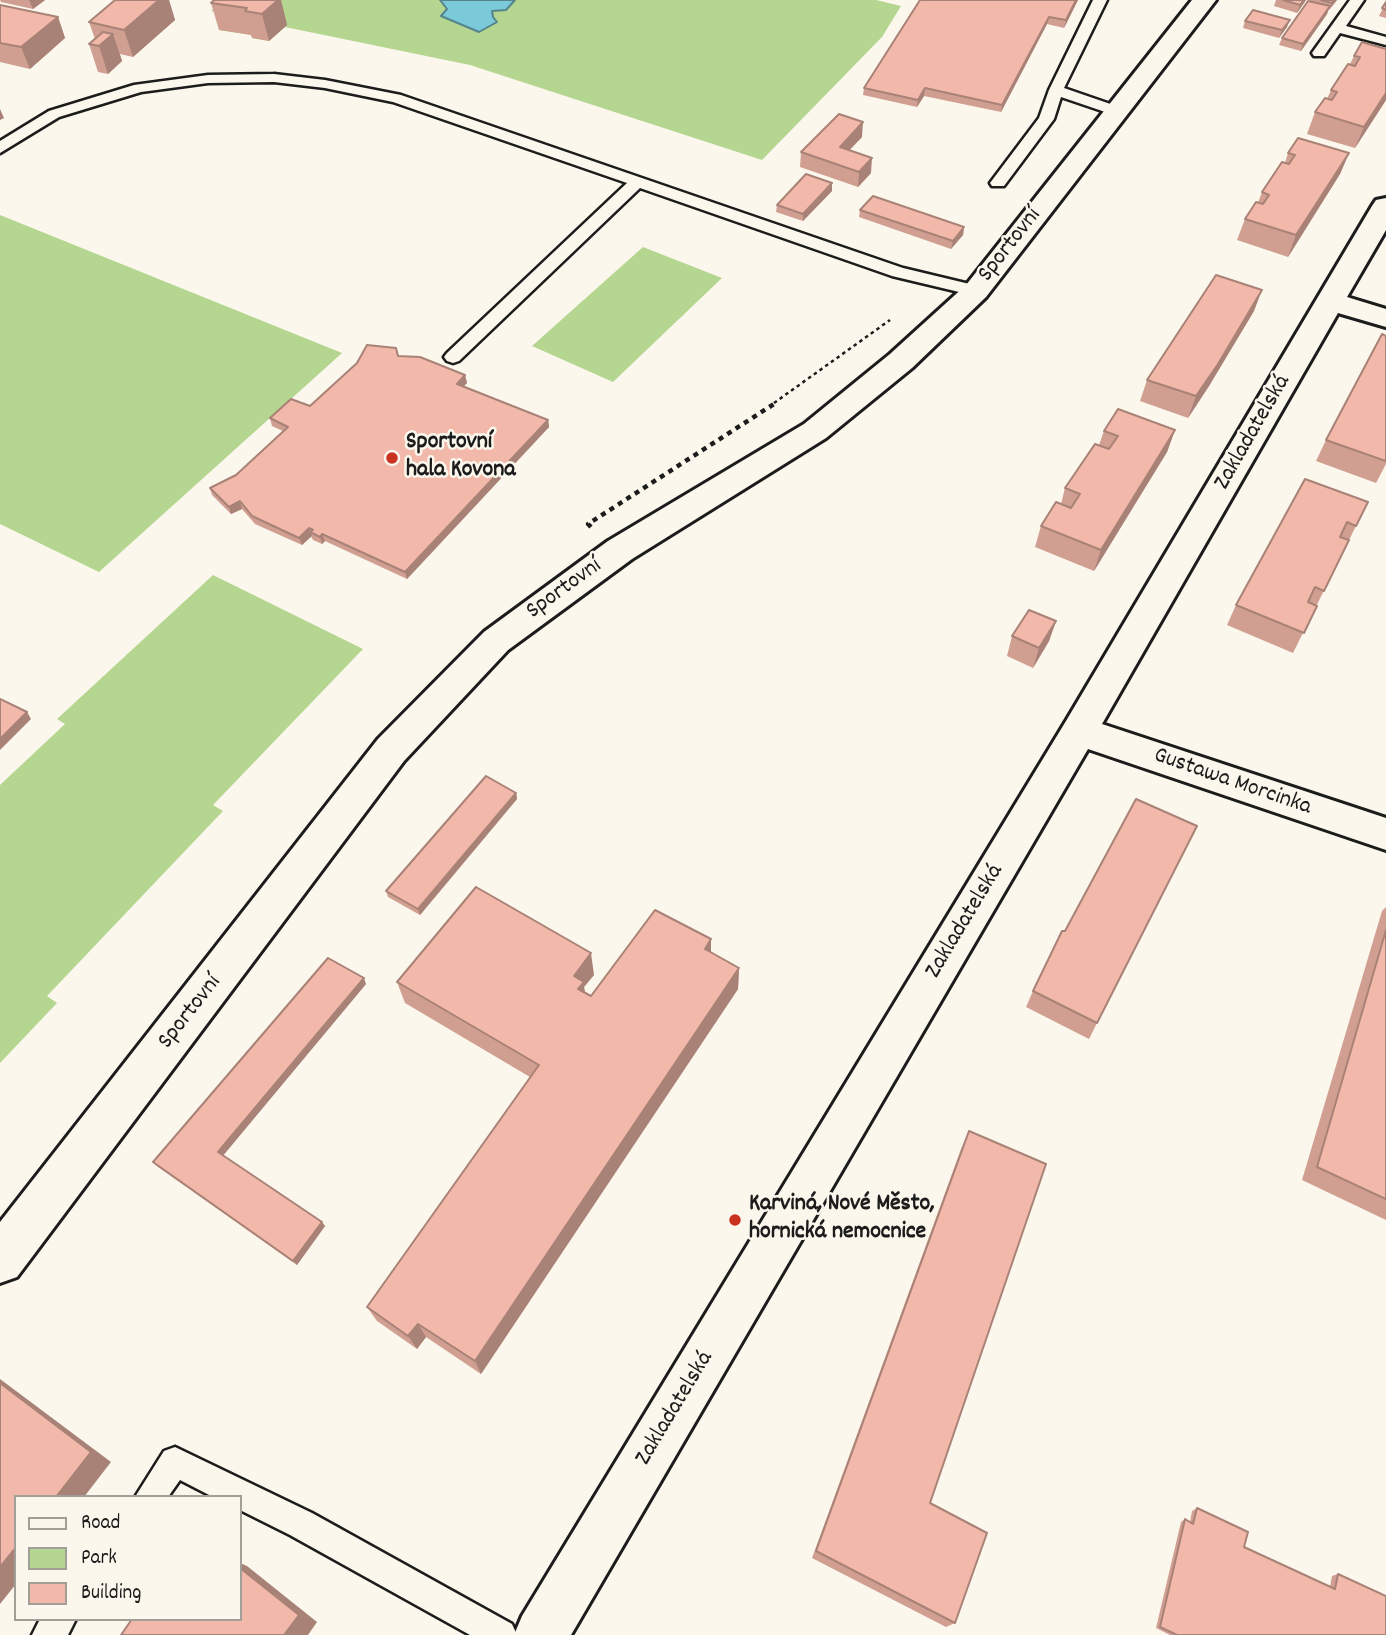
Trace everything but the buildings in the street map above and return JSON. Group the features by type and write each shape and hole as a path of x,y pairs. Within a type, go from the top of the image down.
{"street":[{"name":"Sportovní","path":"0,1260 391,750 496,640 620,550 814,431 901,361 976,291 1203,0"},
{"name":"Zakladatelská","path":"541,1635 1079,731 1386,206"},
{"path":"1331,302 1386,318"},
{"name":"Gustawa Morcinka","path":"1079,731 1386,835"}],"lane":[{"path":"998,183 1046,119 1056,90 1100,0"},
{"path":"1320,53 1357,0"},
{"path":"1337,28 1386,41"},
{"path":"0,148 54,114 139,88 208,79 274,78 350,88 396,98 898,272 976,291"},
{"path":"1056,90 1117,111"},
{"path":"453,356 636,183"},
{"path":"151,1495 175,1462 301,1524 502,1635"}],"path":[{"path":"620,550 588,524 764,411 943,283"}],"green space":[{"path":"224,0 876,0 901,6 882,37 762,160 470,65 285,27 269,41 252,38 253,35 219,30 234,16 211,11"},
{"path":"0,215 342,353 99,572 0,524"},
{"path":"643,247 722,278 613,382 532,346"},
{"path":"213,575 363,649 213,805 223,811 47,996 57,1003 0,1063 0,785 65,724 57,719"}],"water":[{"path":"440,0 515,0 506,10 492,11 497,22 479,32 441,16 447,9"}],"place":[{"name":"Sportovní hala Kovona","path":"392,458"},
{"name":"Karviná, Nové Město, hornická nemocnice","path":"735,1220"}]}
